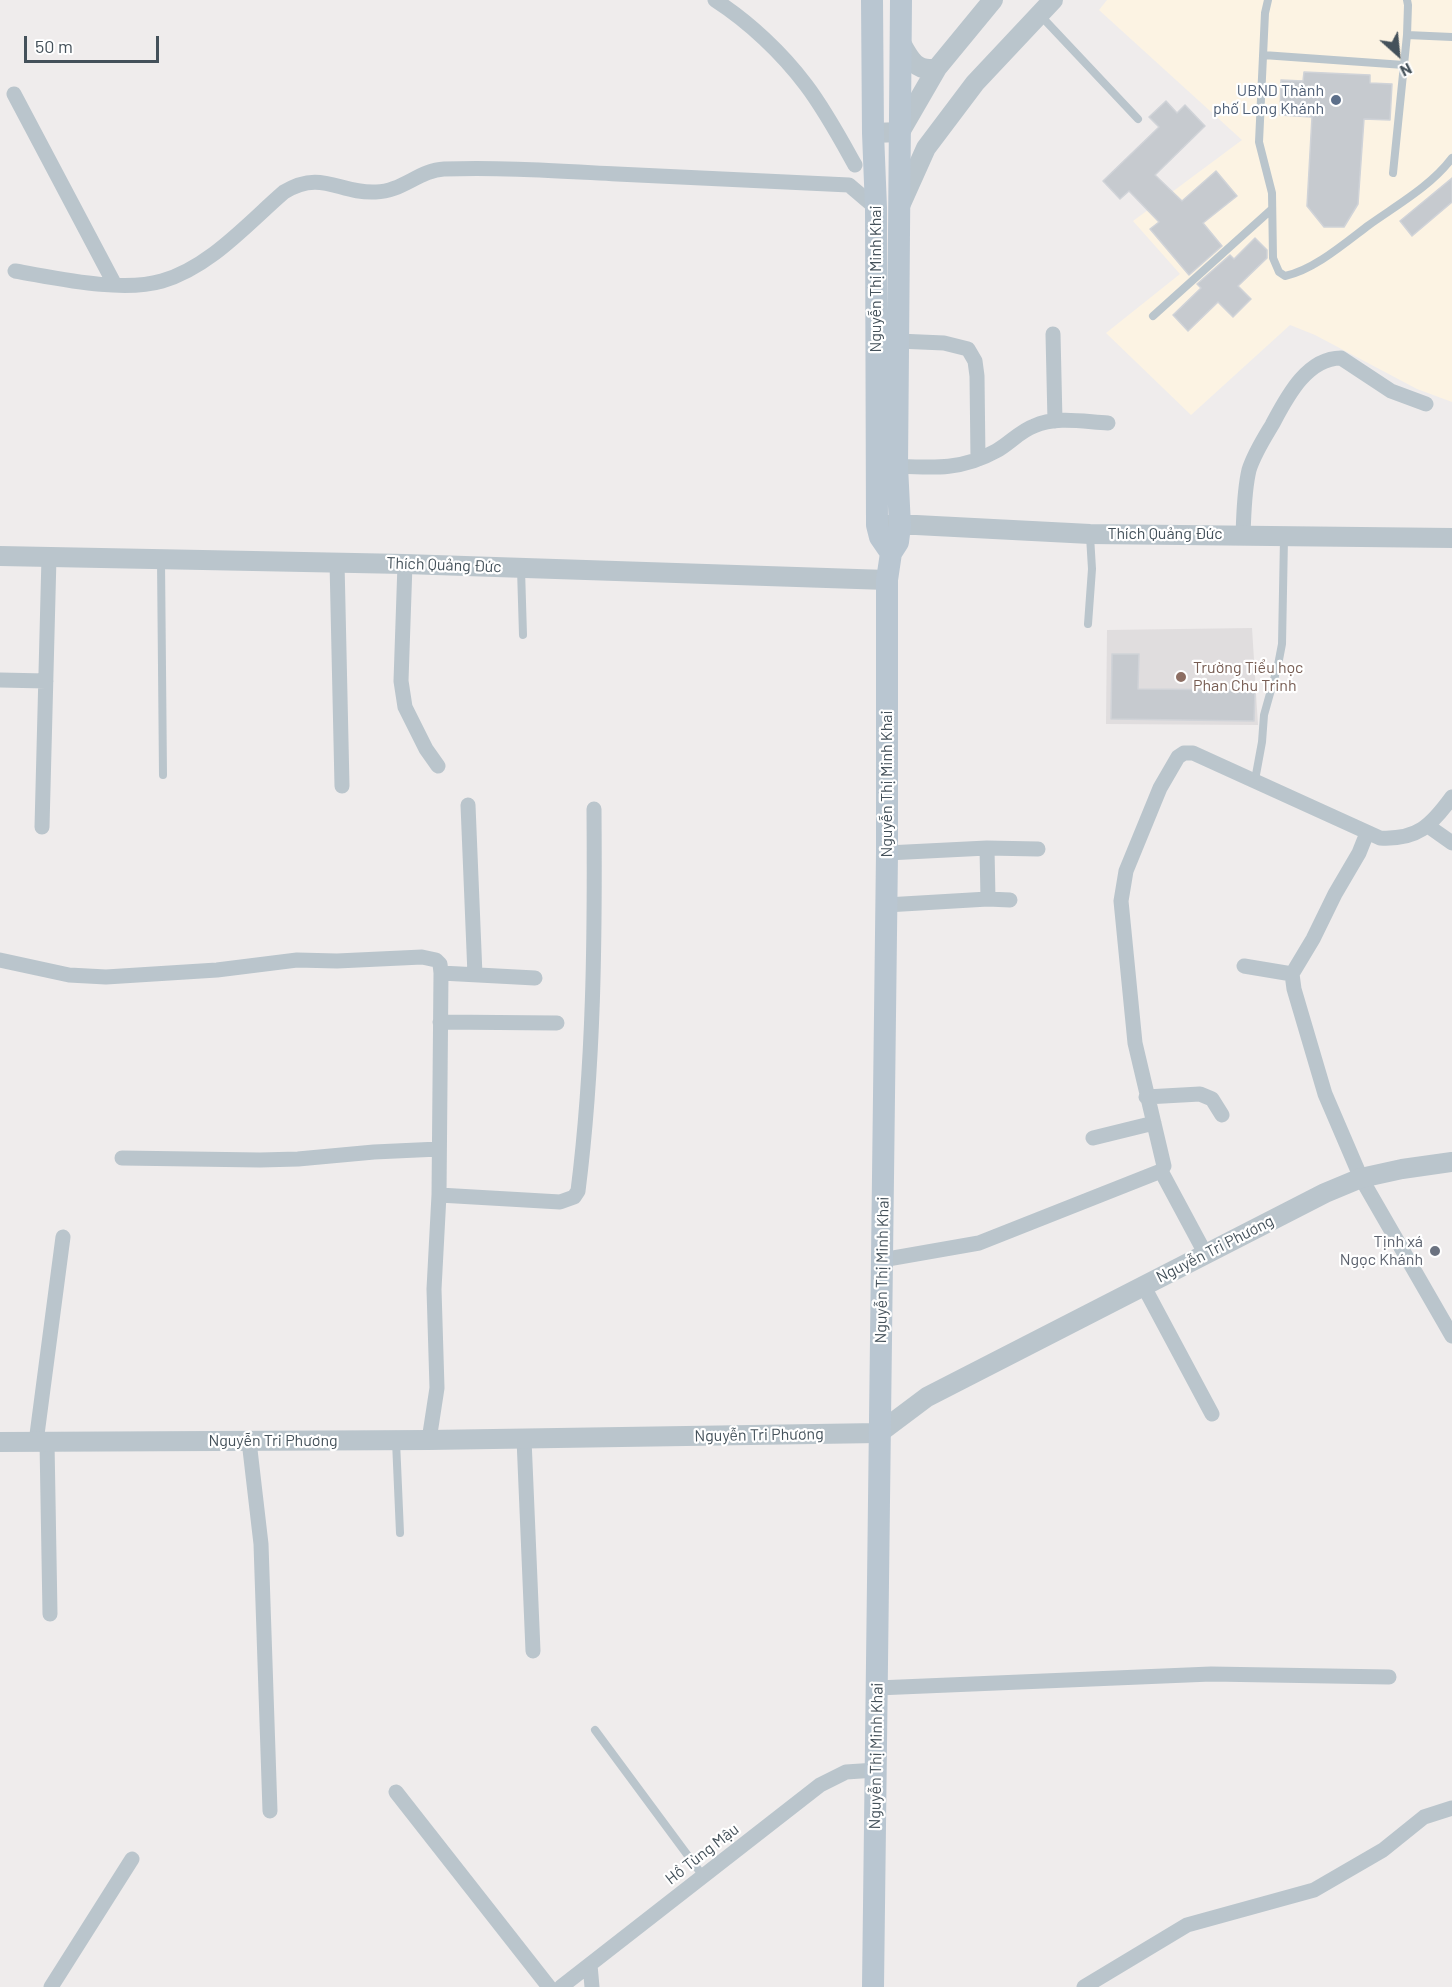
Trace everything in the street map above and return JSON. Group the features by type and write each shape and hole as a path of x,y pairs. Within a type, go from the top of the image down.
{"main road":[{"name":"Nguyễn Thị Minh Khai","path":"872,0 873,133 889,525 898,542 891,553 887,580 887,853 873,1987"},
{"name":"Nguyễn Thị Minh Khai","path":"889,525 897,466 901,0"}],"street":[{"path":"715,0 763,37 805,83 855,165"},
{"path":"849,184 855,165 873,133 900,132 937,68 993,0"},
{"path":"15,271 115,285 161,281 190,270 213,255 284,192 296,185 319,182 377,193 393,189 441,169 502,168 849,184 876,208 899,208 926,148 975,83 1046,7"},
{"path":"900,41 908,57 918,66 928,70 937,68"},
{"path":"14,94 115,285"},
{"path":"1053,334 1055,421"},
{"path":"898,341 944,343 968,349 975,361 977,376 978,459"},
{"path":"1243,534 1248,473 1256,452 1286,398 1319,364 1341,358 1391,391 1426,404"},
{"path":"897,466 941,468 965,464 996,451 1034,426 1055,421 1108,423"},
{"name":"Thích Quảng Đức","path":"889,525 1090,534 1452,537"},
{"name":"Thích Quảng Đức","path":"0,556 337,562 887,580"},
{"path":"42,827 50,557"},
{"path":"337,562 342,786"},
{"path":"405,564 401,681 405,707 426,749 438,766"},
{"path":"0,681 46,681"},
{"path":"882,1260 979,1243 1161,1171 1164,1166 1146,1097 1135,1042 1121,901 1126,871 1160,788 1178,757 1184,753 1193,753 1380,838 1403,838 1428,826 1439,816 1452,797"},
{"path":"468,805 476,975"},
{"path":"439,1195 560,1202 574,1197 578,1191 591,1050 594,962 594,809"},
{"path":"1428,826 1452,843"},
{"path":"1367,833 1359,853 1292,974 1294,989 1325,1094 1360,1178 1452,1336"},
{"path":"887,853 987,848 1038,849"},
{"path":"987,848 988,900"},
{"path":"886,905 1010,900"},
{"path":"0,960 69,975 106,977 217,970 297,960 337,961 422,957 436,960 440,964 439,1195 434,1289 437,1388 429,1440"},
{"path":"1244,966 1292,974"},
{"path":"441,974 535,978"},
{"path":"440,1022 557,1023"},
{"path":"1146,1097 1200,1094 1212,1099 1222,1115"},
{"path":"1094,1138 1154,1124"},
{"path":"122,1158 298,1159 439,1149"},
{"name":"Nguyễn Tri Phương","path":"0,1442 429,1440 879,1433 927,1397 1325,1193 1360,1178 1452,1162"},
{"path":"1161,1171 1205,1254"},
{"path":"50,1614 41,1442 63,1237"},
{"path":"1143,1285 1212,1414"},
{"path":"524,1438 533,1651"},
{"path":"249,1441 261,1544 270,1811"},
{"path":"877,1688 1211,1674 1389,1677"},
{"name":"Hồ Tùng Mậu","path":"561,1987 831,1778 846,1772 876,1770"},
{"path":"396,1792 549,1987"},
{"path":"1084,1987 1187,1925 1314,1890 1383,1850 1424,1817 1452,1808"},
{"path":"51,1987 132,1859"},
{"path":"590,1965 592,1987"}],"lane":[{"path":"1269,0 1265,13 1259,142 1270,179 1274,258 1279,272 1285,276 1296,274 1333,251 1404,200 1443,169 1452,158"},
{"path":"1393,173 1407,35 1407,0"},
{"path":"1046,7 1138,119"},
{"path":"1407,35 1452,37"},
{"path":"1263,55 1404,64"},
{"path":"1153,316 1272,209"},
{"path":"1088,624 1092,569 1090,534"},
{"path":"1255,780 1264,715 1282,644 1284,535"},
{"path":"161,559 164,775"},
{"path":"521,568 523,635"},
{"path":"396,1440 400,1533"},
{"path":"595,1730 703,1876"}],"shaded area":[{"path":"1107,0 1452,0 1452,402 1417,389 1315,335 1290,325 1191,415 1106,333 1180,274 1133,221 1242,140 1099,10"},
{"name":"Trường Tiểu học Phan Chu Trinh","path":"1252,628 1258,725 1106,724 1107,630"}],"building":[{"path":"1304,72 1370,75 1370,83 1392,84 1390,120 1364,119 1358,204 1344,227 1324,227 1307,206 1312,117 1280,115 1281,80 1303,81"},
{"path":"1166,101 1177,113 1185,105 1205,126 1155,175 1182,201 1216,171 1237,196 1203,223 1222,246 1189,275 1150,229 1159,222 1129,191 1120,199 1103,181 1159,127 1149,117"},
{"path":"1452,178 1452,202 1412,236 1400,221"},
{"path":"1255,238 1267,250 1267,258 1238,286 1251,299 1233,317 1218,302 1188,331 1173,315 1201,288 1197,284 1230,255 1234,259"},
{"path":"1112,654 1139,654 1138,689 1255,690 1254,721 1111,719"}],"place":[{"name":"UBND Thành phố Long Khánh","path":"1336,100"},
{"name":"Trường Tiểu học Phan Chu Trinh","path":"1181,677"},
{"name":"Tịnh xá Ngọc Khánh","path":"1435,1251"}]}
